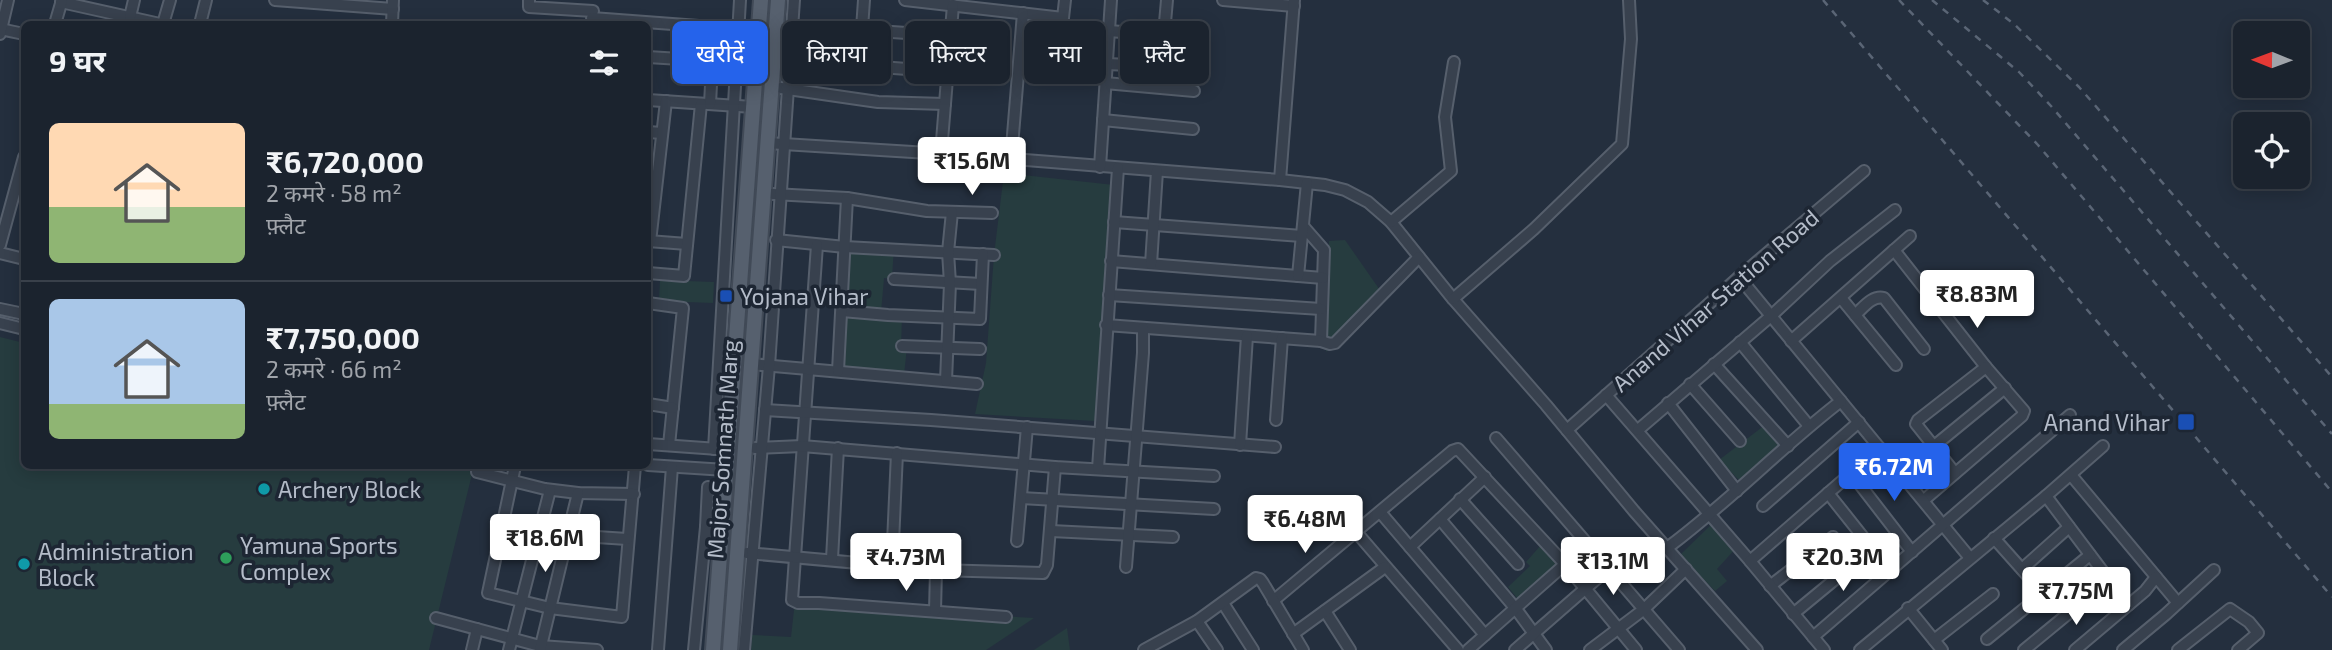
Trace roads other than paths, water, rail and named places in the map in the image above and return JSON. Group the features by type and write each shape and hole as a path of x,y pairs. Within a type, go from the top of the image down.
{"main road":[{"name":"Major Somnath Marg","path":"713,650 726,470 721,449 725,386 761,0"},
{"name":"Major Somnath Marg","path":"730,650 778,0"},
{"path":"721,449 745,450"},
{"path":"726,470 743,471"}],"street":[{"path":"8,0 0,31 21,34"},
{"path":"130,17 134,0"},
{"path":"163,21 170,0"},
{"path":"201,21 206,0"},
{"path":"275,0 393,4"},
{"path":"529,0 529,7 593,14"},
{"path":"739,21 740,0"},
{"path":"744,650 769,366 794,0"},
{"path":"863,21 864,0"},
{"path":"905,0 1063,18 1065,0"},
{"path":"1106,74 1111,0"},
{"path":"1165,21 1167,0"},
{"path":"1223,0 1294,3 1280,180"},
{"path":"1453,299 1525,238 1622,144 1631,39 1629,0"},
{"path":"56,21 62,1 103,5 130,17 148,21"},
{"path":"952,21 953,5"},
{"path":"1011,159 1023,13"},
{"path":"651,24 672,25"},
{"path":"1109,31 1120,32"},
{"path":"651,57 672,58"},
{"path":"1391,222 1451,171 1445,117 1454,62"},
{"path":"1107,64 1120,65"},
{"path":"1106,83 1194,91"},
{"path":"651,273 684,276 708,84"},
{"path":"725,386 735,84"},
{"path":"941,153 946,84"},
{"path":"1100,167 1105,84"},
{"path":"771,88 878,102 945,104"},
{"path":"651,100 753,107"},
{"path":"651,191 652,165 662,133 666,101"},
{"path":"1102,120 1193,130"},
{"path":"651,132 662,133"},
{"path":"767,144 941,153 1280,180 1334,187 1357,195 1391,222 1453,299 1756,650"},
{"path":"0,245 21,168"},
{"path":"1098,469 1118,168"},
{"path":"1151,264 1157,170"},
{"name":"Anand Vihar Station Road","path":"1567,430 1739,277 1864,171"},
{"path":"1298,276 1307,183"},
{"path":"764,194 847,198 927,211 992,213"},
{"path":"838,371 847,198"},
{"path":"1637,430 1771,316 1830,261 1895,210"},
{"path":"946,381 950,283 948,252 952,212"},
{"path":"1114,222 1302,231 1324,250 1321,341"},
{"path":"1791,341 1910,236"},
{"path":"776,240 817,246 989,254 981,284 980,319 842,311"},
{"path":"651,242 687,244"},
{"path":"817,246 794,557 794,602 1006,617"},
{"path":"1894,250 1986,367 2023,409 2022,416 1924,500"},
{"path":"0,253 21,258"},
{"path":"1106,326 1247,335 1330,344 1419,257"},
{"path":"1111,261 1323,278"},
{"path":"1739,277 1970,558"},
{"path":"894,279 981,284"},
{"path":"1109,295 1321,309"},
{"path":"1841,298 1895,365"},
{"path":"1855,315 1873,300 1884,298 1924,349"},
{"path":"651,303 683,308 669,445"},
{"path":"0,309 21,313"},
{"path":"0,323 21,328"},
{"path":"1126,567 1143,328"},
{"path":"1240,445 1247,335"},
{"path":"1276,420 1282,338"},
{"path":"1740,342 1809,426"},
{"path":"902,346 980,349"},
{"path":"751,363 977,384"},
{"path":"1714,364 1788,446"},
{"path":"1955,473 1916,427 1917,422 1986,367"},
{"path":"1690,384 1740,441"},
{"path":"1933,447 2004,388"},
{"path":"1606,395 1711,514 1824,650"},
{"path":"1667,548 1711,514 1809,426 1842,401"},
{"path":"1668,403 1737,491"},
{"path":"651,404 673,408"},
{"path":"765,410 1275,447"},
{"path":"1812,637 2070,415"},
{"path":"1763,506 1859,422"},
{"path":"1017,541 1027,427"},
{"path":"1496,438 1679,650"},
{"path":"651,444 721,449"},
{"path":"745,450 762,446 838,448 1055,467 1214,477"},
{"path":"1860,650 2103,446"},
{"path":"832,559 838,448"},
{"path":"1750,561 1880,448"},
{"path":"1273,601 1452,451 1458,449 1565,564 1636,650"},
{"path":"892,565 897,453"},
{"path":"651,465 726,470"},
{"path":"658,650 672,467"},
{"path":"737,552 936,570 1043,573 1047,565 1051,531 1055,467"},
{"path":"514,469 488,593 550,608 622,617 635,469"},
{"path":"477,472 550,490 634,494"},
{"path":"1851,473 1912,552"},
{"path":"2071,475 2178,603"},
{"path":"1410,547 1485,477"},
{"path":"694,650 708,487"},
{"path":"511,644 550,490"},
{"path":"541,648 578,493"},
{"path":"1828,493 1890,571"},
{"path":"2046,496 2128,605"},
{"path":"1021,498 1214,509"},
{"path":"1460,499 1518,564"},
{"path":"1380,512 1485,635"},
{"path":"705,527 723,513"},
{"path":"1440,519 1516,609 1546,650"},
{"path":"2022,569 2069,527"},
{"path":"1051,531 1173,537"},
{"path":"1357,533 1458,650"},
{"path":"567,535 627,539"},
{"path":"1770,586 1833,537"},
{"path":"1994,538 2043,593"},
{"path":"1468,650 1588,544"},
{"path":"1793,614 1873,548"},
{"path":"1987,639 2090,555"},
{"path":"1293,634 1385,567"},
{"path":"1515,650 1609,568"},
{"path":"1590,650 1643,610 1686,569"},
{"path":"935,611 936,570"},
{"path":"2123,650 2214,570"},
{"path":"1144,650 1197,621 1256,578 1260,579 1303,650"},
{"path":"2075,650 2156,578"},
{"path":"2024,650 2109,580"},
{"path":"1934,640 1993,594"},
{"path":"1223,603 1253,650"},
{"path":"1908,608 1942,650"},
{"path":"2178,650 2230,609 2249,622 2258,633 2238,650"},
{"path":"1325,611 1350,650"},
{"path":"436,618 477,629 511,644 597,650"},
{"path":"1197,621 1215,650"},
{"path":"472,650 477,629"}],"railway":[{"path":"1823,0 2332,597"},
{"path":"1899,0 2038,145 2332,492"},
{"path":"1932,0 2019,72 2051,106 2332,434"},
{"path":"1983,0 2014,24 2079,87 2332,377"}],"place":[{"name":"Yojana Vihar","path":"726,296"},
{"name":"Anand Vihar","path":"2186,422"},
{"name":"Archery Block","path":"264,489"},
{"name":"Yamuna Sports Complex","path":"226,558"},
{"name":"Administration Block","path":"24,564"}]}
